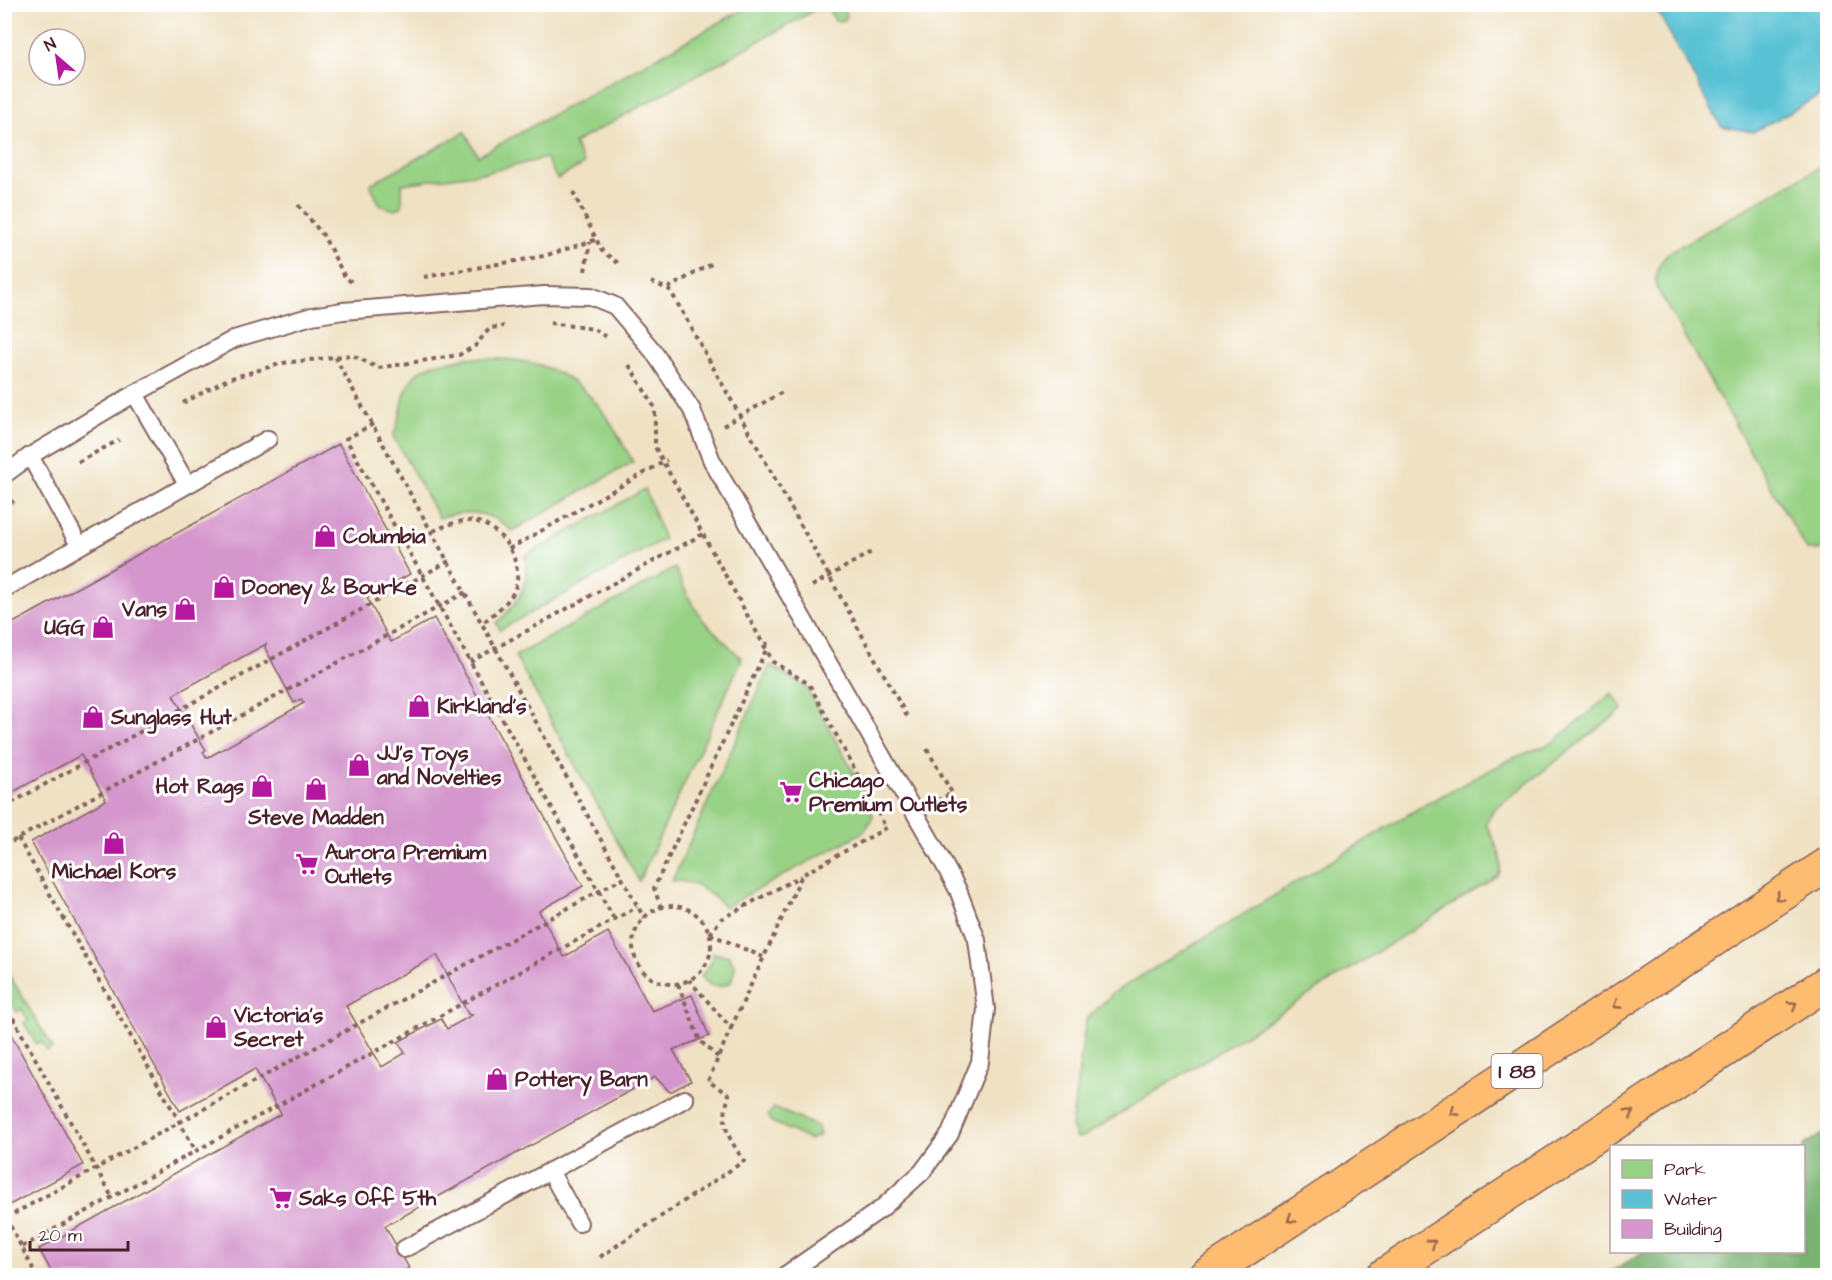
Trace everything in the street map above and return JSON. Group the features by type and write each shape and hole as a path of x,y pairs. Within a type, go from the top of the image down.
{"highway":[{"name":"I 88","path":"1205,1275 1827,864"},
{"path":"1383,1275 1827,982"}],"lane":[{"path":"4,475 30,456 234,339 312,316 378,307 544,296 591,296 615,306 653,351 692,410 712,461 958,890 977,940 986,1009 980,1062 950,1134 922,1172 881,1209 784,1275"},
{"path":"135,394 187,484"},
{"path":"4,589 268,439"},
{"path":"4,465 30,456"},
{"path":"30,456 79,545"},
{"path":"404,1249 685,1099"},
{"path":"550,1171 579,1222"}],"path":[{"path":"573,192 595,240 602,251 618,263"},
{"path":"298,205 323,235 345,277 350,282 361,286"},
{"path":"420,278 544,256 595,240"},
{"path":"584,278 590,242"},
{"path":"667,289 713,263"},
{"path":"651,282 667,289 740,415 908,718"},
{"path":"544,322 594,329 613,343"},
{"path":"183,403 247,371 283,363 352,355 378,368 459,356 475,346 490,328 513,324"},
{"path":"350,347 352,355"},
{"path":"335,357 433,531 644,918"},
{"path":"625,358 655,408 655,447 665,461 766,650 773,662 809,684 886,828"},
{"path":"723,426 784,391"},
{"path":"373,424 346,439 614,919"},
{"path":"78,462 119,440"},
{"path":"509,549 665,461"},
{"path":"4,507 14,501"},
{"path":"433,531 454,522 478,522 504,539 518,565 515,589 500,608 483,623"},
{"path":"470,662 703,534"},
{"path":"812,586 873,551"},
{"path":"4,807 449,561"},
{"path":"4,846 466,592"},
{"path":"661,908 654,888 766,650 766,640"},
{"path":"927,748 952,793 932,803"},
{"path":"710,934 721,919 893,824"},
{"path":"18,838 196,1150"},
{"path":"600,1257 744,1161 725,1132 724,1118 729,1095 708,1081 802,875"},
{"path":"37,1275 5,1219 621,879"},
{"path":"22,1247 637,907"},
{"path":"681,907 700,917 710,934 711,952 704,969 689,980 678,984 659,982 643,972 634,955 634,935 644,918 661,908 681,907"},
{"path":"710,934 763,957"},
{"path":"689,980 731,1028"},
{"path":"678,984 700,1041 718,1057"},
{"path":"4,1002 112,1197"}],"green space":[{"path":"751,5 824,5 574,143 584,164 557,179 546,158 488,172 402,184 402,206 395,210 380,205 370,184 465,132 478,156"},
{"path":"826,5 841,5 847,15 845,20 835,21"},
{"path":"1827,163 1827,543 1819,550 1807,550 1656,287 1656,275 1665,257 1673,250"},
{"path":"466,357 508,359 543,366 577,384 602,411 633,462 512,531 495,519 477,513 459,513 439,518 393,436 407,387 412,379 429,366"},
{"path":"645,489 664,539 500,630 496,623 511,609 521,594 526,576 525,556"},
{"path":"675,568 702,619 742,659 639,881 515,656"},
{"path":"770,665 806,687 869,800 873,817 860,834 725,907 695,885 672,881"},
{"path":"1612,693 1623,709 1493,810 1486,824 1500,856 1498,876 1083,1137 1076,1138 1071,1127 1086,1020 1113,993 1424,805 1511,759 1552,743"},
{"path":"713,953 729,956 735,967 731,982 722,986 714,986 701,976 711,963"},
{"path":"8,973 53,1048 47,1051 41,1041 36,1044 24,1023 28,1020 22,1009 17,1012 5,991 8,988 5,976"},
{"path":"774,1108 817,1126 820,1135 810,1140 772,1122 768,1115"},
{"path":"1827,1131 1827,1275 1606,1275 1641,1253 1805,1253 1805,1145"}],"water":[{"path":"1654,5 1827,5 1827,92 1753,132 1721,126"}],"building":[{"path":"339,444 410,574 367,598 391,642 434,618 583,886 539,911 564,957 608,932 652,1011 692,995 709,1036 673,1050 691,1081 670,1092 655,1077 385,1226 409,1268 396,1276 54,1276 39,1249 281,1114 255,1069 180,1111 31,842 106,800 81,755 4,797 4,628","holes":["266,644 265,648 294,703 301,699 304,703 207,758 203,752 206,750 173,695","437,955 468,1014 472,1015 447,1029 441,1019 398,1042 405,1053 382,1067 346,1006"]},
{"path":"4,1022 83,1165 4,1208"}],"place":[{"name":"Columbia","path":"325,536"},
{"name":"Dooney & Bourke","path":"224,587"},
{"name":"Vans","path":"185,609"},
{"name":"UGG","path":"103,627"},
{"name":"Kirkland's","path":"419,706"},
{"name":"Sunglass Hut","path":"93,717"},
{"name":"JJ's Toys and Novelties","path":"359,765"},
{"name":"Hot Rags","path":"262,786"},
{"name":"Steve Madden","path":"316,789"},
{"name":"Chicago Premium Outlets","path":"791,792"},
{"name":"Michael Kors","path":"114,843"},
{"name":"Aurora Premium Outlets","path":"307,864"},
{"name":"Victoria's Secret","path":"216,1027"},
{"name":"Pottery Barn","path":"497,1079"},
{"name":"Saks Off 5th","path":"281,1198"}]}
